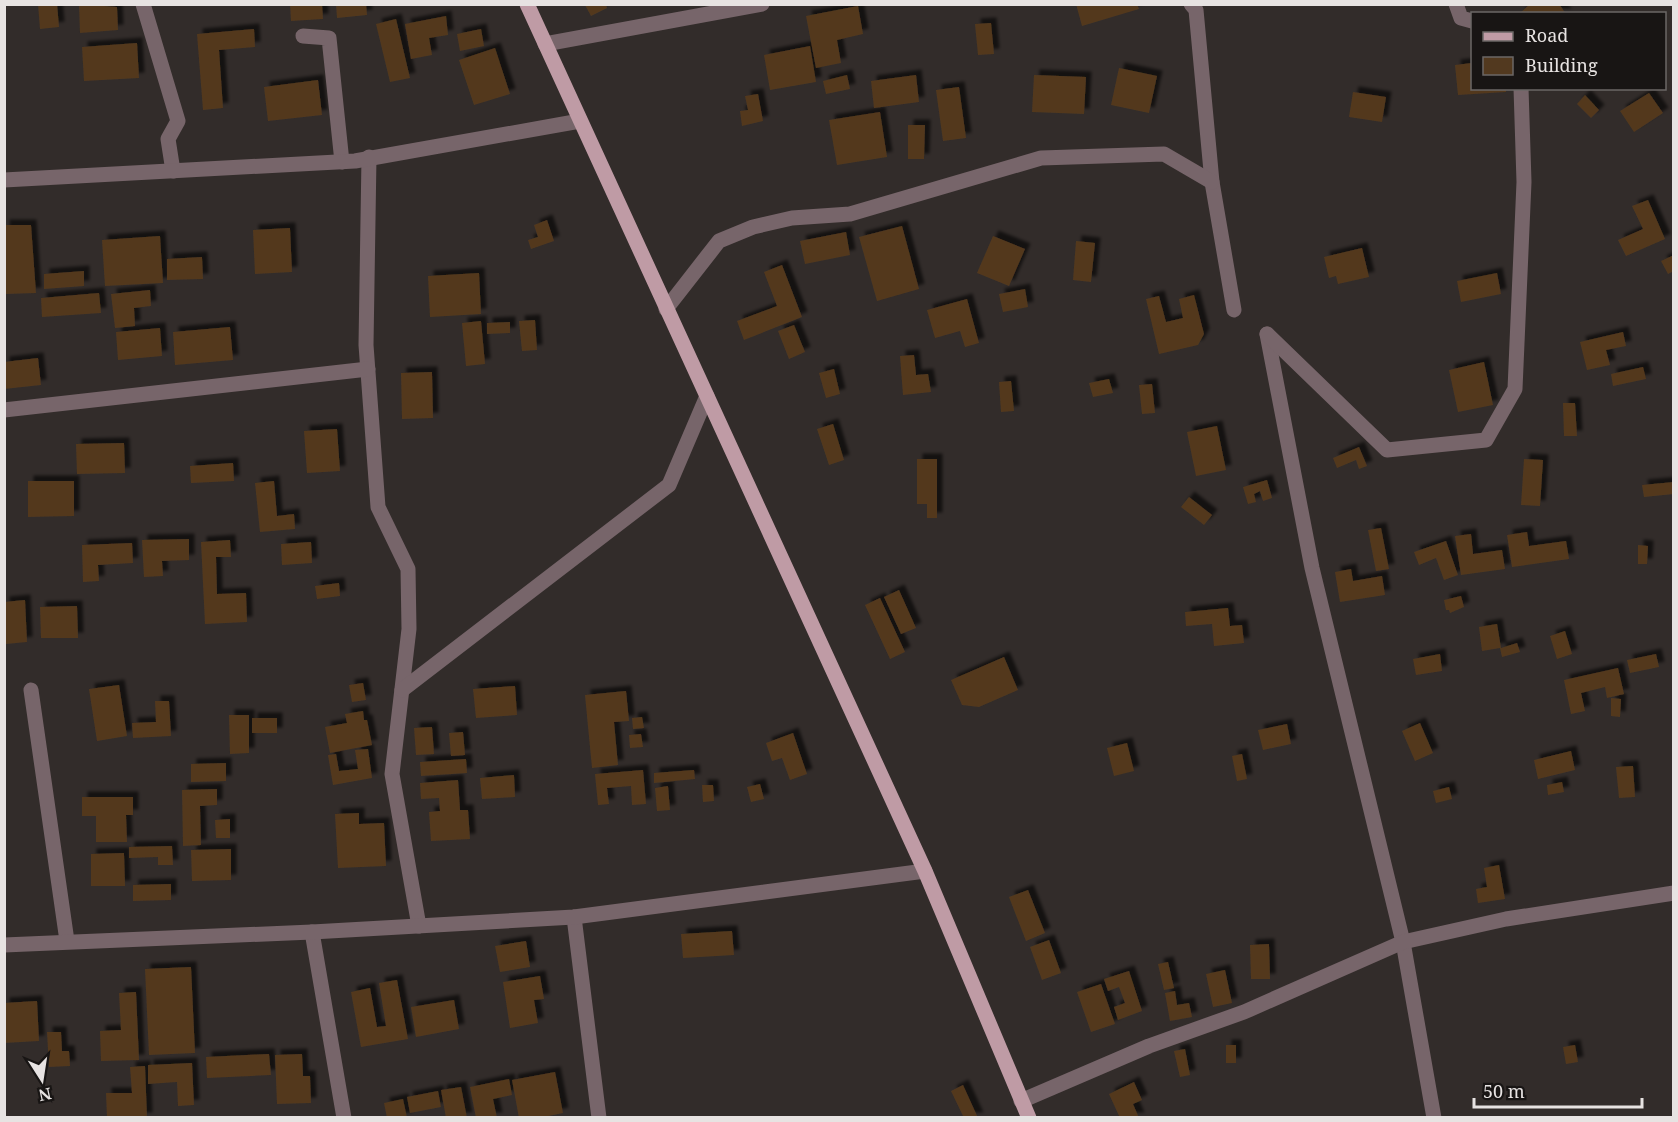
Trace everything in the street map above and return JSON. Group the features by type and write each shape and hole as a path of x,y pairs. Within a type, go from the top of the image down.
{"main road":[{"path":"527,4 925,870 1029,1118"}],"street":[{"path":"143,4 178,121 168,139 173,171"},
{"path":"545,44 762,4"},
{"path":"1191,4 1196,10 1212,182 1234,310"},
{"path":"1456,4 1461,18 1471,20"},
{"path":"303,36 329,38 342,162"},
{"path":"1434,1118 1403,942 1312,568 1267,334 1387,450 1485,440 1515,389 1524,182 1521,90"},
{"path":"4,180 342,162 580,121"},
{"path":"666,309 719,241 753,226 792,218 850,214 1041,158 1164,154 1212,182"},
{"path":"369,157 368,369 378,507 408,568 409,629 392,774 419,926"},
{"path":"4,410 368,369"},
{"path":"402,690 669,485 707,396"},
{"path":"32,690 67,941"},
{"path":"4,945 312,932 574,917 925,870"},
{"path":"1021,1101 1149,1046 1244,1012 1403,942 1506,919 1674,893"},
{"path":"574,917 599,1118"},
{"path":"312,932 344,1118"}],"building":[{"path":"38,4 57,4 59,27 40,29"},
{"path":"79,4 117,7 118,30 80,33"},
{"path":"290,4 322,4 323,19 291,21"},
{"path":"336,4 366,4 367,15 337,18"},
{"path":"1076,4 1137,4 1139,9 1082,26"},
{"path":"1530,4 1559,4 1565,12 1521,12"},
{"path":"585,5 606,5 607,8 591,16"},
{"path":"858,6 863,34 837,40 841,63 816,68 806,16"},
{"path":"446,16 448,35 429,38 432,55 411,59 405,24"},
{"path":"396,19 410,78 390,82 376,24"},
{"path":"991,23 994,54 978,55 975,24"},
{"path":"254,29 255,47 219,50 223,108 203,110 197,34"},
{"path":"481,29 484,46 460,51 457,34"},
{"path":"137,43 139,78 84,81 82,47"},
{"path":"810,46 816,82 770,90 764,55"},
{"path":"495,48 510,94 474,105 459,60"},
{"path":"1471,63 1471,90 1506,90 1506,92 1458,95 1455,65"},
{"path":"1119,68 1157,76 1149,113 1111,105"},
{"path":"847,75 850,89 826,94 823,81"},
{"path":"916,75 919,102 874,108 871,81"},
{"path":"1034,75 1086,77 1084,114 1032,112"},
{"path":"318,80 322,115 268,121 264,87"},
{"path":"959,87 966,138 943,141 936,90"},
{"path":"1353,92 1386,97 1382,122 1349,117"},
{"path":"1649,93 1663,113 1634,132 1620,111"},
{"path":"758,94 763,121 742,126 740,111 748,110 745,96"},
{"path":"1585,95 1599,110 1591,118 1577,104"},
{"path":"880,112 887,157 837,165 829,120"},
{"path":"908,125 925,125 924,159 908,159"},
{"path":"1648,200 1665,239 1626,256 1618,240 1643,229 1632,206"},
{"path":"547,220 554,241 531,249 528,240 538,237 534,225"},
{"path":"4,225 31,225 36,293 6,294"},
{"path":"902,226 919,289 877,301 859,237"},
{"path":"290,228 292,272 255,274 253,230"},
{"path":"846,232 850,255 805,264 800,241"},
{"path":"160,236 163,283 105,286 102,240"},
{"path":"993,236 1025,249 1009,286 977,273"},
{"path":"1076,241 1095,243 1091,282 1073,280"},
{"path":"1362,248 1369,277 1338,284 1336,276 1329,278 1324,257"},
{"path":"1674,255 1674,271 1668,274 1661,261"},
{"path":"202,257 203,279 167,280 167,259"},
{"path":"782,265 802,317 744,340 737,321 777,306 764,272"},
{"path":"84,271 84,286 44,289 44,274"},
{"path":"479,273 481,314 430,317 428,276"},
{"path":"1497,273 1501,294 1461,302 1457,281"},
{"path":"1025,289 1028,307 1003,312 999,294"},
{"path":"150,290 151,306 134,308 135,326 115,328 111,294"},
{"path":"99,293 101,313 42,317 41,298"},
{"path":"1194,295 1204,334 1198,345 1159,354 1146,299 1159,296 1166,322 1183,318 1179,299"},
{"path":"967,299 979,343 965,347 960,331 935,338 927,310"},
{"path":"535,320 537,350 522,351 519,321"},
{"path":"481,321 485,364 466,366 462,323"},
{"path":"510,322 510,333 487,334 487,323"},
{"path":"794,325 805,352 789,359 778,331"},
{"path":"230,327 233,360 175,365 173,332"},
{"path":"160,328 162,356 118,360 116,332"},
{"path":"1623,332 1626,346 1606,350 1610,365 1587,370 1580,342"},
{"path":"914,355 916,375 928,374 931,392 903,395 900,356"},
{"path":"38,358 41,385 4,389 4,362"},
{"path":"1484,362 1493,405 1458,412 1449,370"},
{"path":"1643,367 1646,379 1613,386 1611,374"},
{"path":"834,369 840,394 826,398 819,373"},
{"path":"432,372 433,418 402,419 401,373"},
{"path":"1109,379 1113,393 1093,397 1089,383"},
{"path":"1011,381 1014,411 1001,412 999,382"},
{"path":"1152,384 1155,413 1142,414 1139,385"},
{"path":"1563,403 1575,403 1577,436 1564,436"},
{"path":"833,424 844,460 829,465 817,429"},
{"path":"1217,426 1226,470 1196,476 1187,432"},
{"path":"337,429 340,471 307,473 304,431"},
{"path":"124,443 125,473 77,474 76,444"},
{"path":"1359,447 1367,466 1359,469 1356,460 1337,468 1333,458"},
{"path":"917,459 937,459 937,518 927,518 927,504 917,504"},
{"path":"1524,459 1543,460 1540,506 1521,505"},
{"path":"233,463 234,481 191,483 190,466"},
{"path":"1267,480 1272,498 1263,501 1260,491 1254,494 1256,502 1248,504 1243,487"},
{"path":"28,481 74,481 74,516 28,517"},
{"path":"274,481 277,516 294,514 295,529 260,532 255,483"},
{"path":"1674,482 1674,494 1644,497 1642,485"},
{"path":"1189,497 1212,515 1204,525 1181,507"},
{"path":"1381,528 1389,569 1376,571 1368,530"},
{"path":"1527,532 1529,546 1566,541 1569,559 1512,567 1507,535"},
{"path":"1471,534 1473,554 1502,550 1505,569 1461,575 1455,536"},
{"path":"189,539 189,560 162,561 163,576 144,577 142,540"},
{"path":"230,540 231,557 216,557 217,594 246,593 247,622 205,624 201,542"},
{"path":"1446,541 1458,575 1444,580 1436,558 1419,565 1414,552"},
{"path":"311,542 312,563 282,565 281,544"},
{"path":"132,543 133,563 98,565 99,581 83,582 82,545"},
{"path":"1638,545 1648,546 1647,564 1638,564"},
{"path":"1351,569 1353,581 1382,576 1385,595 1340,602 1335,572"},
{"path":"339,583 340,596 317,599 315,586"},
{"path":"899,590 916,628 901,634 884,597"},
{"path":"1461,596 1464,607 1450,613 1446,610 1444,600"},
{"path":"880,598 905,652 890,659 865,605"},
{"path":"25,600 27,642 6,644 4,602"},
{"path":"77,606 78,638 41,638 40,607"},
{"path":"1228,608 1230,626 1242,625 1244,643 1214,646 1212,624 1186,626 1185,612"},
{"path":"1497,624 1501,648 1517,643 1520,652 1502,657 1500,648 1482,651 1479,627"},
{"path":"1565,631 1572,654 1557,659 1550,636"},
{"path":"1440,654 1442,671 1416,675 1413,659"},
{"path":"1656,654 1659,667 1630,673 1627,660"},
{"path":"1004,657 1018,690 979,707 962,705 951,680"},
{"path":"1618,668 1624,694 1607,698 1605,687 1581,693 1585,711 1571,714 1564,680"},
{"path":"363,683 366,700 352,702 349,685"},
{"path":"119,685 127,736 97,741 89,689"},
{"path":"515,686 517,715 476,718 473,689"},
{"path":"626,691 629,721 614,722 618,765 592,768 585,695"},
{"path":"1611,698 1621,699 1620,717 1611,716"},
{"path":"155,701 169,701 171,736 133,738 132,723 156,722"},
{"path":"363,711 372,745 330,753 325,727 347,723 345,714"},
{"path":"229,715 249,715 249,753 230,754"},
{"path":"642,717 644,728 633,729 632,718"},
{"path":"252,718 277,718 277,733 252,733"},
{"path":"1420,723 1433,753 1415,761 1402,731"},
{"path":"1287,724 1291,744 1263,750 1258,730"},
{"path":"432,727 434,754 416,755 414,728"},
{"path":"463,732 465,755 451,756 449,733"},
{"path":"793,733 807,774 790,780 782,758 772,761 766,743"},
{"path":"641,734 643,747 630,748 629,735"},
{"path":"1127,743 1134,771 1114,776 1107,748"},
{"path":"368,749 372,778 333,785 328,755 336,754 339,771 358,769 355,750"},
{"path":"1571,751 1575,770 1538,779 1534,760"},
{"path":"1242,754 1247,779 1237,781 1232,756"},
{"path":"466,759 467,773 421,776 420,762"},
{"path":"226,763 226,781 191,782 191,764"},
{"path":"1633,766 1635,797 1619,798 1616,767"},
{"path":"643,770 646,804 632,805 631,786 607,788 609,804 598,805 595,774"},
{"path":"694,770 695,779 654,783 654,773"},
{"path":"514,775 515,797 482,799 480,778"},
{"path":"458,780 460,810 468,810 470,839 431,841 429,812 440,811 439,798 421,799 420,783"},
{"path":"1562,782 1564,792 1548,795 1547,785"},
{"path":"760,784 764,799 751,802 747,787"},
{"path":"702,785 713,785 714,801 703,802"},
{"path":"668,786 670,810 657,811 655,788"},
{"path":"1449,787 1452,799 1436,803 1433,791"},
{"path":"217,789 217,805 200,806 201,845 183,846 182,790"},
{"path":"82,797 133,797 133,815 126,815 127,842 96,842 96,816 82,816"},
{"path":"359,813 359,824 384,823 386,866 338,868 335,814"},
{"path":"230,819 230,838 216,838 215,820"},
{"path":"172,846 173,865 158,865 158,857 129,858 129,847"},
{"path":"231,849 231,880 192,881 191,850"},
{"path":"124,853 125,886 91,886 91,854"},
{"path":"1499,865 1505,899 1478,903 1476,889 1487,887 1484,868"},
{"path":"171,884 171,900 133,901 133,885"},
{"path":"1028,890 1045,933 1026,941 1009,897"},
{"path":"732,931 734,955 683,958 681,934"},
{"path":"1049,940 1061,973 1042,980 1030,947"},
{"path":"526,941 530,967 500,972 495,946"},
{"path":"1269,944 1270,979 1251,979 1250,945"},
{"path":"1168,962 1174,988 1164,990 1158,964"},
{"path":"191,967 195,1053 149,1055 145,969"},
{"path":"1225,970 1232,1003 1213,1007 1206,974"},
{"path":"1129,971 1142,1011 1118,1020 1114,1007 1125,1003 1119,987 1108,991 1104,979"},
{"path":"540,976 544,999 534,1000 538,1023 510,1028 503,982"},
{"path":"397,980 408,1039 361,1047 351,992 370,988 377,1027 386,1026 379,983"},
{"path":"1101,984 1115,1024 1091,1032 1077,992"},
{"path":"1175,991 1177,1005 1189,1003 1192,1017 1170,1021 1165,993"},
{"path":"136,992 139,1060 101,1061 100,1031 121,1030 119,993"},
{"path":"454,1000 459,1029 416,1037 411,1007"},
{"path":"37,1001 39,1041 4,1043 4,1003"},
{"path":"47,1032 61,1032 62,1051 69,1051 70,1066 49,1067"},
{"path":"1226,1045 1236,1045 1236,1063 1226,1063"},
{"path":"1575,1045 1578,1062 1566,1064 1563,1047"},
{"path":"1185,1049 1190,1075 1180,1077 1174,1051"},
{"path":"269,1054 271,1075 207,1078 206,1057"},
{"path":"302,1054 303,1076 310,1076 311,1103 277,1104 275,1055"},
{"path":"192,1063 194,1105 178,1106 177,1082 148,1084 148,1065"},
{"path":"145,1066 147,1118 107,1118 106,1093 132,1093 130,1067"},
{"path":"555,1072 563,1113 539,1118 519,1118 512,1080"},
{"path":"509,1079 512,1095 493,1099 497,1118 476,1118 470,1087"},
{"path":"1134,1082 1142,1100 1133,1104 1139,1118 1120,1118 1109,1094"},
{"path":"963,1085 978,1118 964,1118 951,1091"},
{"path":"461,1087 467,1118 446,1118 441,1090"},
{"path":"438,1091 441,1107 410,1113 407,1097"},
{"path":"403,1099 407,1118 387,1118 384,1103"}]}
